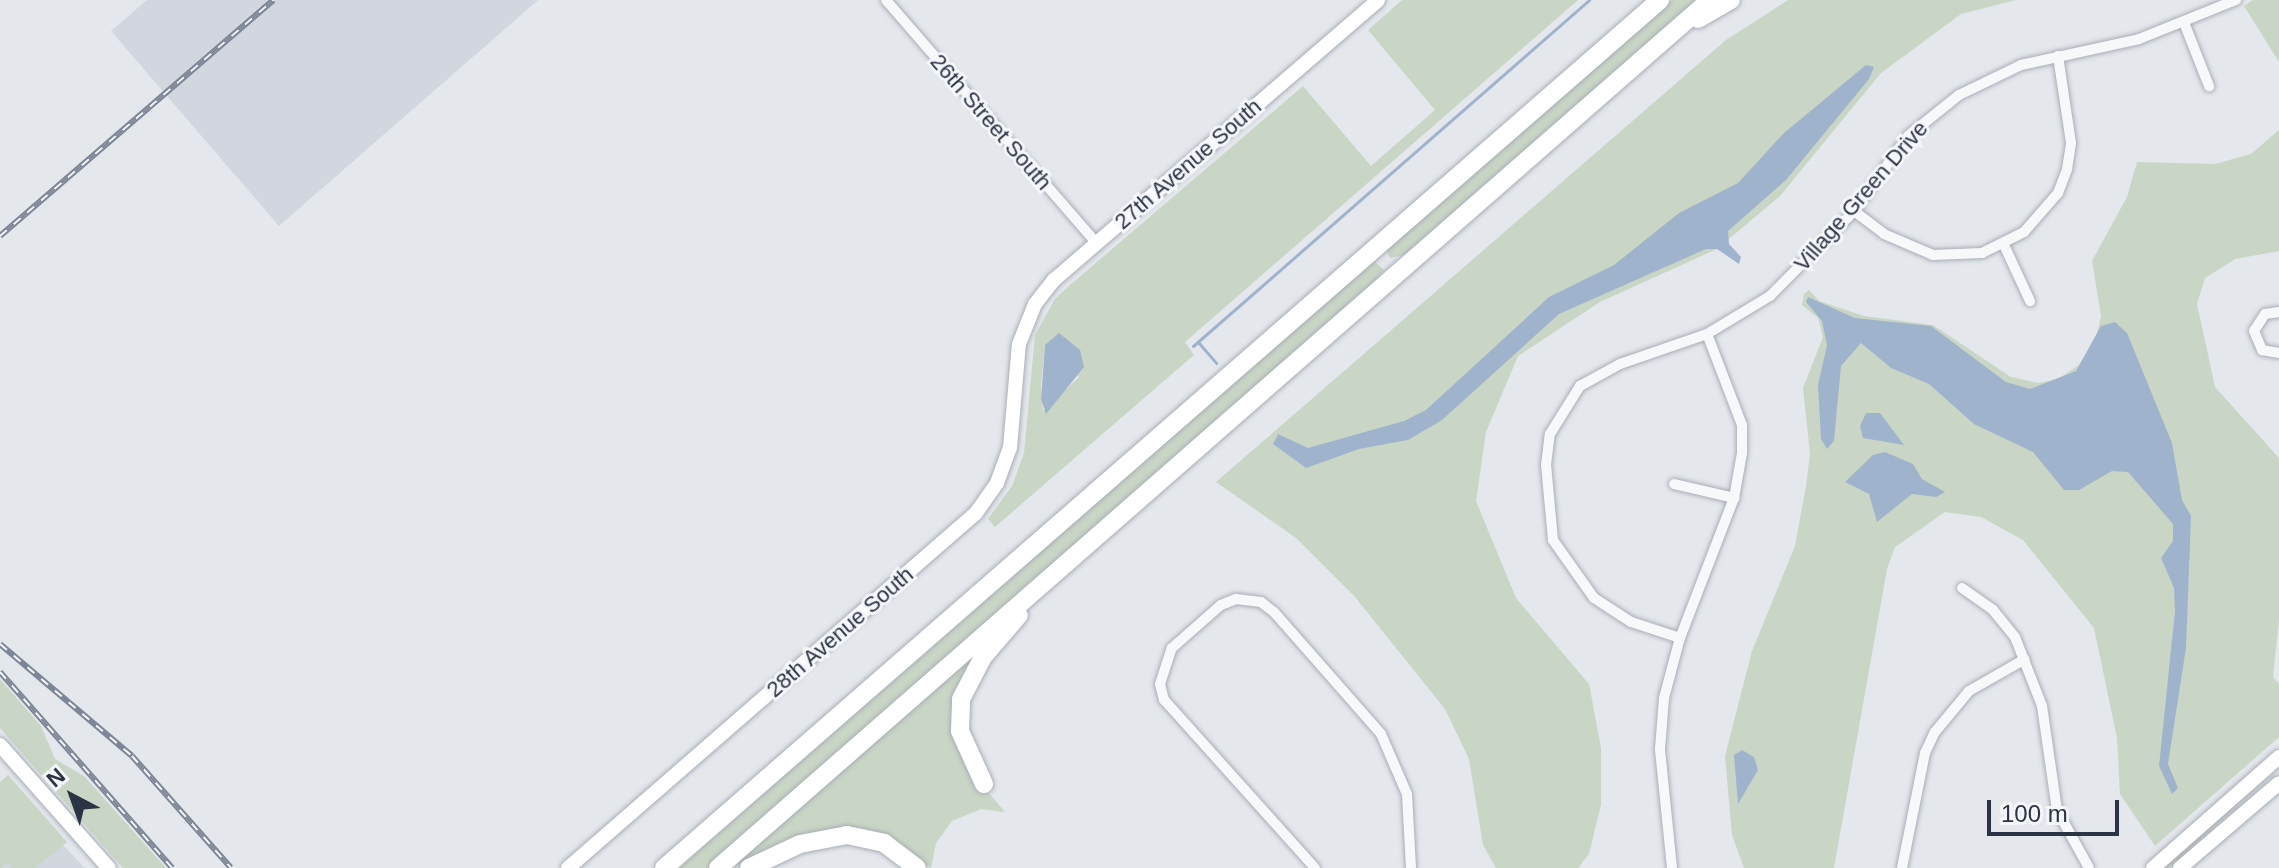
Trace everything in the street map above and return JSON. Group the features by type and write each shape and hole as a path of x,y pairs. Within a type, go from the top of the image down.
{"highway":[{"path":"664,868 1660,0"},
{"path":"718,868 1710,0"},
{"path":"1671,34 1731,0"},
{"path":"984,784 960,731 961,699 983,657 1067,560"},
{"path":"749,868 800,844 847,835 884,843 917,868"}],"street":[{"name":"26th Street South","path":"886,0 1097,244"},
{"name":"27th Avenue South","path":"1019,344 1035,304 1097,244 1378,0"},
{"name":"Village Green Drive","path":"1680,638 1631,622 1594,598 1553,540 1546,465 1550,434 1580,386 1620,364 1707,334 1770,296 1854,211 1889,159 1930,116 1991,76 2185,25 2236,0"},
{"path":"2185,25 2209,86"},
{"path":"1854,211 1896,241 1933,255 1960,256 2004,245 2043,215 2067,169 2070,128 2058,56"},
{"path":"2004,245 2030,301"},
{"path":"2278,355 2262,350 2254,331 2265,314 2279,312"},
{"path":"1672,868 1660,749 1664,698 1680,638 1734,498 1742,425 1707,334"},
{"name":"28th Avenue South","path":"568,868 976,513 997,483 1010,448 1019,344"},
{"path":"1674,484 1734,498"},
{"path":"1962,588 1993,610 2025,659 2042,706 2057,810 2089,868"},
{"path":"1315,868 1164,700 1160,672 1172,648 1221,605 1236,599 1250,598 1274,612 1390,748 1407,794 1411,868"},
{"path":"1902,868 1925,753 1935,732 1969,691 2025,659"},
{"path":"0,745 109,868"},
{"path":"2153,868 2279,757"},
{"path":"2180,868 2279,783"}],"shaded area":[{"path":"147,0 538,0 279,226 111,31"},
{"path":"0,782 63,845 85,868 0,868"}],"green space":[{"path":"1402,0 1578,0 1185,342 1194,355 995,527 988,519 1012,486 1024,453 1035,335 1055,299 1303,86 1371,166 1435,110 1368,30","holes":["1045,345 1079,377 1043,411 1041,386"]},
{"path":"1672,0 1697,0 1405,255 1390,258 1386,250 1392,243"},
{"path":"1788,0 2016,0 1961,14 1881,73 1780,196 1717,249 1600,302 1518,356 1486,432 1476,501 1516,598 1589,684 1601,748 1601,805 1589,854 1578,868 1496,868 1483,845 1469,759 1445,709 1355,597 1296,538 1216,482 1726,40"},
{"path":"2253,0 2279,0 2279,62 2244,6"},
{"path":"2279,130 2279,251 2235,259 2205,278 2197,304 2215,387 2279,458 2279,619 2273,677 2279,684 2279,737 2155,846 2120,794 2117,738 2094,628 2023,540 1981,517 1945,512 1895,547 1887,569 1834,868 1744,868 1732,835 1725,756 1752,651 1795,546 1806,486 1810,454 1803,388 1823,337 1818,318 1802,305 1804,294 1809,290 1819,301 1864,316 1933,325 2011,377 2038,383 2058,379 2079,365 2095,342 2101,316 2092,261 2127,197 2137,162 2215,164 2251,154"},
{"path":"1374,261 1384,270 1375,282 708,868 679,868"},
{"path":"980,647 959,686 975,777 1005,812 981,809 952,821 936,843 931,868 880,835 755,857 730,868"},
{"path":"0,679 41,726 55,759 84,776 166,868 123,868 0,728"},
{"path":"2279,766 2169,868 2160,868"},
{"path":"8,775 67,842 35,868 13,868 8,863 0,868 0,782"}],"water":[{"path":"1866,65 1874,67 1869,79 1786,180 1728,231 1729,244 1741,257 1739,264 1717,249 1706,249 1559,314 1442,420 1408,440 1359,449 1306,468 1273,444 1278,434 1308,448 1404,421 1426,410 1549,297 1614,265 1679,213 1738,183 1784,133"},
{"path":"1808,297 1855,318 1931,326 2006,382 2030,389 2076,371 2101,326 2115,322 2127,333 2172,443 2182,500 2191,516 2186,648 2168,764 2178,788 2172,794 2159,766 2175,611 2174,588 2161,558 2173,541 2173,524 2128,472 2112,471 2079,490 2064,490 2033,452 1974,424 1929,384 1891,368 1861,343 1841,366 1834,441 1827,449 1821,439 1818,385 1827,345 1822,321 1806,302"},
{"path":"1059,333 1080,350 1084,367 1046,414 1041,399 1045,345"},
{"path":"1866,413 1880,413 1904,445 1863,438 1860,426"},
{"path":"1885,452 1913,464 1922,479 1945,492 1936,497 1912,494 1877,522 1869,494 1845,482 1873,455"},
{"path":"1742,750 1754,757 1758,770 1738,804 1734,755"}],"waterway":[{"path":"1193,346 1589,0"},
{"path":"1198,342 1216,363"}],"railway":[{"path":"0,236 273,0"},
{"path":"0,644 132,756 231,868"},
{"path":"0,672 172,868"}]}
